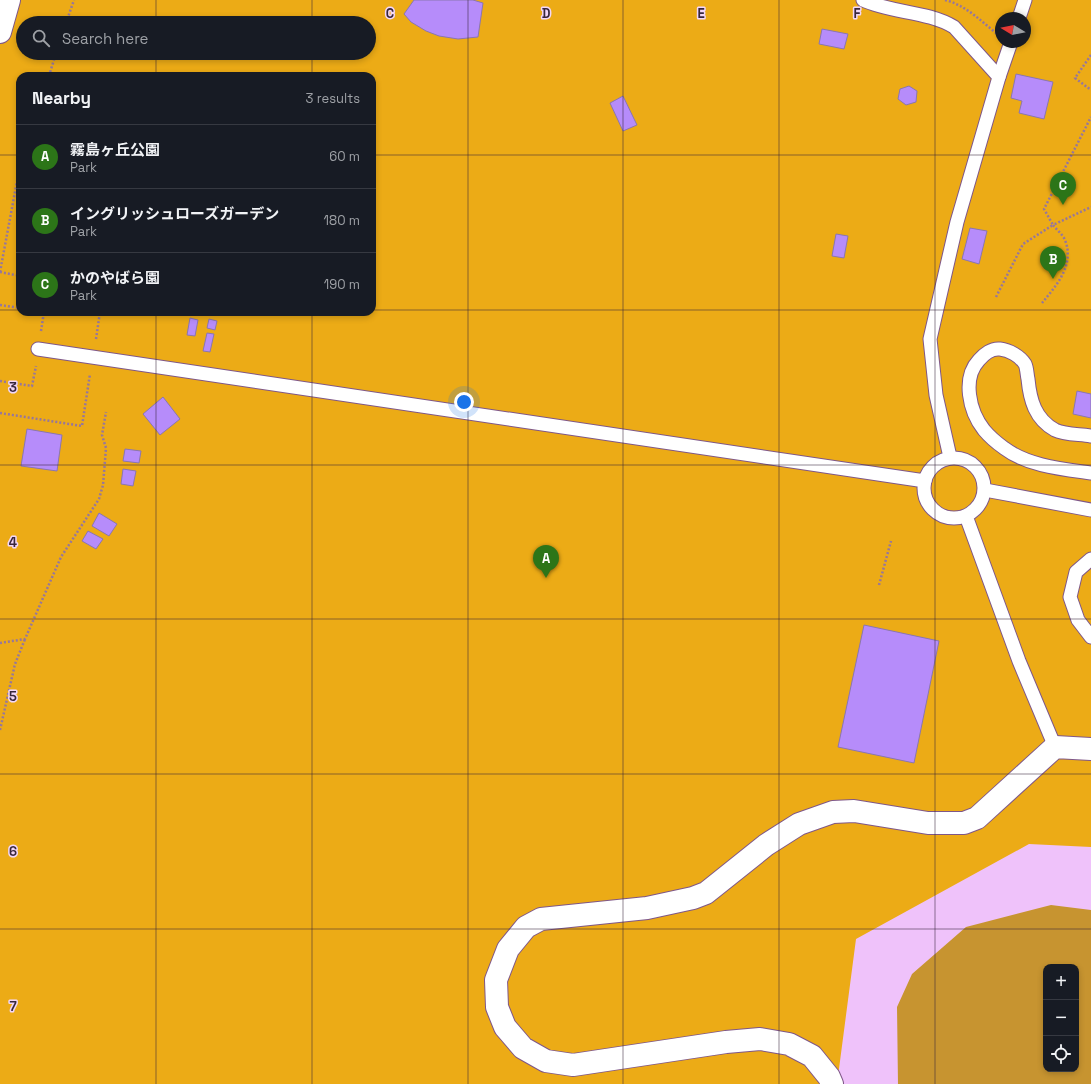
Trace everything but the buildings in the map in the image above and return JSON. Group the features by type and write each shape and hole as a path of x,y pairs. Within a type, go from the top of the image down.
{"street":[{"path":"0,32 9,0"},
{"path":"832,1084 829,1077 812,1056 789,1044 760,1039 726,1042 573,1065 546,1061 523,1048 505,1027 498,1007 496,980 508,949 526,927 541,920 647,908 693,898 706,893 766,845 799,824 834,812 854,811 928,823 964,823 977,818 1055,747 1091,749"}],"lane":[{"path":"863,0 890,9 946,22 954,27 999,78"},
{"path":"1021,12 1025,0"},
{"path":"950,457 936,395 930,339 957,222 1009,48"},
{"path":"38,349 925,481"},
{"path":"1091,436 1056,430 1043,421 1035,411 1029,392 1026,365 1015,354 999,349 984,354 973,366 968,384 971,404 984,429 1005,449 1028,460 1047,466 1091,473"},
{"path":"950,457 964,459 975,466 983,477 985,490 982,500 976,509 966,516 955,518 942,515 931,507 925,495 925,481 930,470 939,462 950,457"},
{"path":"985,490 1091,510"},
{"path":"966,516 1019,661 1055,747"},
{"path":"1091,559 1076,572 1070,597 1078,620 1091,636"}],"path":[{"path":"68,16 74,0"},
{"path":"945,0 957,3 995,33"},
{"path":"1091,55 1075,78 1091,90"},
{"path":"50,72 54,60"},
{"path":"1042,303 1057,284 1064,272 1067,253 1065,240 1053,225 1044,209 1091,118"},
{"path":"16,186 0,272 16,275"},
{"path":"996,297 1023,244 1053,225 1091,207"},
{"path":"0,305 16,307"},
{"path":"0,413 82,426 99,316"},
{"path":"0,730 15,664 25,639 61,557 99,499 103,485 106,448 102,435 106,412"},
{"path":"879,585 891,541"},
{"path":"0,643 25,639"}],"shaded area":[{"path":"0,0 1091,0 1091,847 1029,844 856,939 837,1084 0,1084"},
{"path":"1051,905 1091,910 1091,1084 898,1084 897,1007 912,974 966,927"}],"place":[{"name":"かのやばら園","path":"1063,205"},
{"name":"イングリッシュローズガーデン","path":"1053,279"},
{"name":"霧島ヶ丘公園","path":"546,578"}]}
